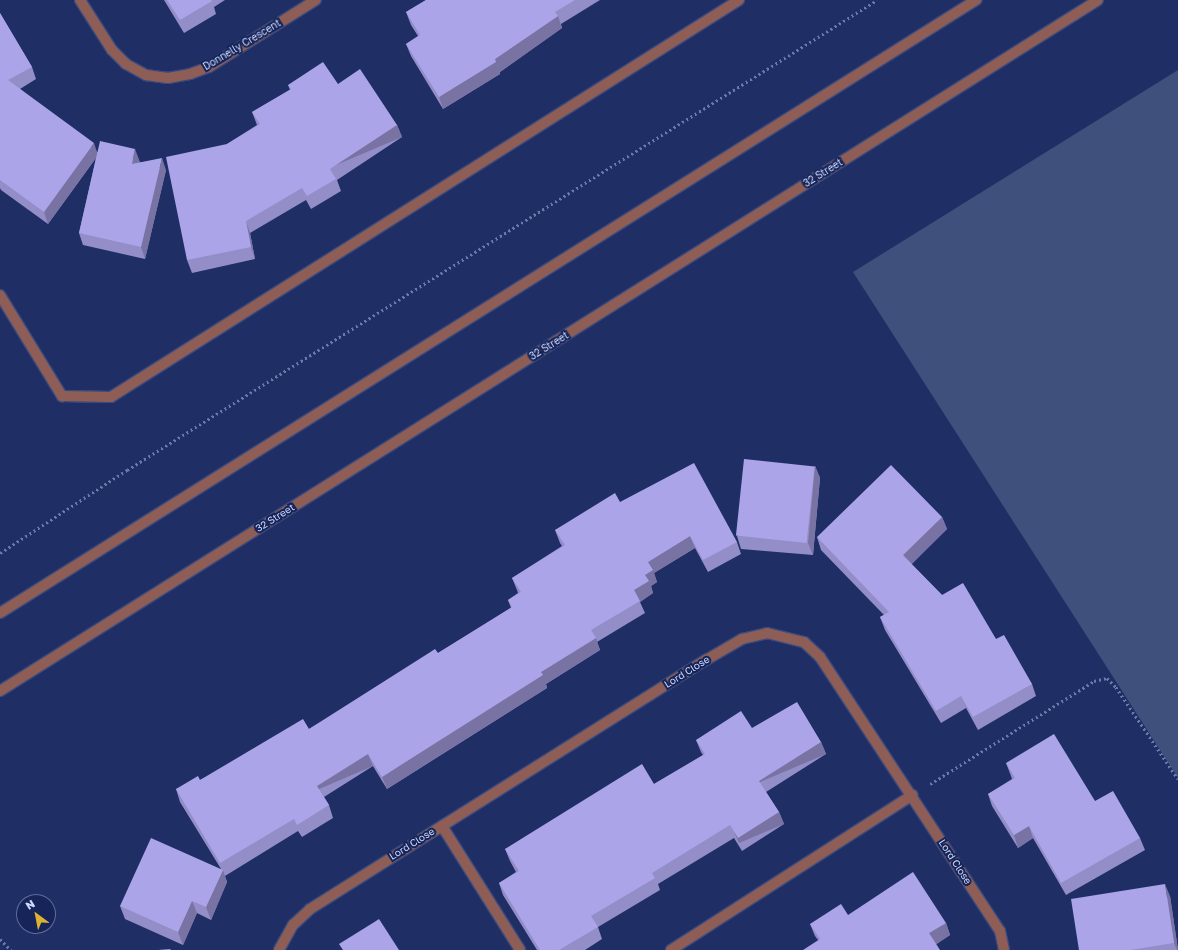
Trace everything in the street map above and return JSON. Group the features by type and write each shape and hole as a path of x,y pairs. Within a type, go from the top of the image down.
{"street":[{"name":"Donnelly Crescent","path":"80,0 112,50 126,64 146,74 168,78 190,74 209,67 316,0"},
{"path":"0,295 62,396 111,397 739,0"},
{"path":"0,613 976,0"},
{"name":"32 Street","path":"0,691 1098,0"},
{"name":"Lord Close","path":"279,950 293,925 310,909 718,653 742,639 767,633 804,642 820,658 1000,931 1004,950"},
{"path":"671,950 912,796"},
{"path":"442,826 520,950"}],"path":[{"path":"0,553 134,465 877,0"},
{"path":"912,796 1102,678 1107,678 1116,687 1178,779"},
{"path":"0,939 11,950"}],"shaded area":[{"path":"1178,70 1178,778 853,272"}],"building":[{"path":"167,0 211,0 212,1 180,20"},
{"path":"426,0 575,0 555,12 558,16 495,59 496,62 439,97 406,44 420,35 406,12"},
{"path":"0,13 32,67 8,80 94,143 44,212 0,180"},
{"path":"323,62 338,84 360,69 397,125 330,169 336,179 307,196 302,188 246,221 251,247 187,260 166,157 227,144 260,124 252,112 291,89 288,85"},
{"path":"100,141 135,149 132,164 162,158 141,247 79,233"},
{"path":"744,459 815,466 807,543 736,536"},
{"path":"694,463 737,542 703,560 690,536 648,562 653,570 645,575 649,581 634,590 640,601 591,630 596,638 541,672 543,675 382,777 368,754 317,786 329,805 297,825 294,819 220,863 176,789 198,776 200,780 303,719 309,729 435,649 438,653 512,607 508,600 521,592 512,578 565,545 555,530 615,493 620,502"},
{"path":"891,465 942,517 903,555 942,595 963,583 996,639 1004,635 1032,684 973,717 961,696 936,711 880,617 889,612 817,537"},
{"path":"797,702 821,742 759,781 779,812 738,838 730,825 652,873 655,878 591,916 598,927 559,950 540,950 499,883 519,871 505,849 642,764 654,784 705,754 696,740 741,711 752,728"},
{"path":"1054,734 1095,801 1113,791 1140,838 1061,883 1029,826 1014,835 988,794 1015,778 1006,763"},
{"path":"151,838 223,870 206,907 192,901 178,932 120,906"},
{"path":"913,872 946,923 929,933 940,950 803,950 820,939 810,924 841,904 848,915"},
{"path":"1165,884 1174,943 1130,950 1079,950 1071,899"},
{"path":"379,919 399,950 343,950 339,944"}]}
